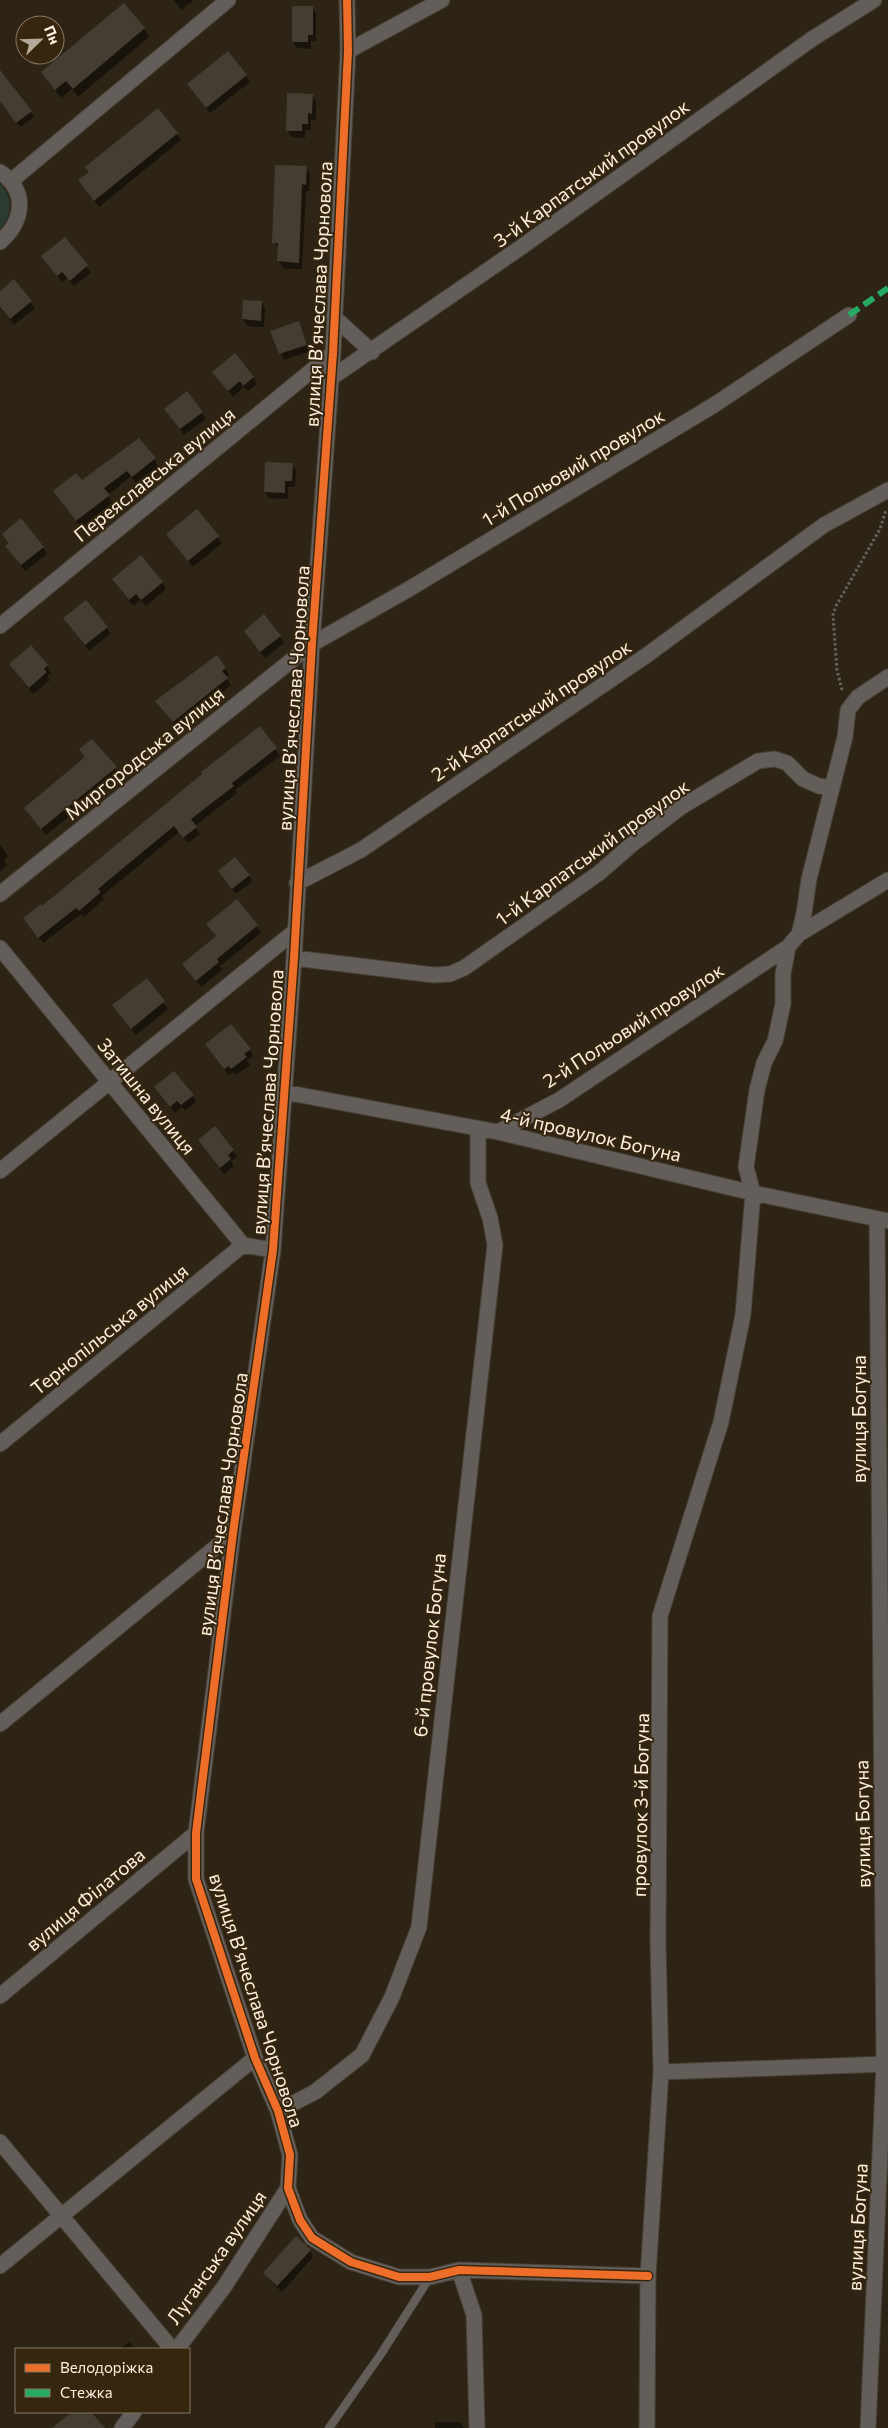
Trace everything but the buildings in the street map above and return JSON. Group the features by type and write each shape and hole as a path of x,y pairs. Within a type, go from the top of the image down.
{"street":[{"path":"0,242 10,233 18,221 19,200 6,176 228,0"},
{"name":"вулиця Вʼячеслава Чорновола","path":"288,2188 290,2155 278,2111 255,2058 196,1879 196,1833 233,1533 273,1250 294,958 312,644 333,353 348,51 347,0"},
{"path":"348,51 442,0"},
{"name":"3-й Карпатський провулок","path":"331,378 372,352 580,206 812,38 874,0"},
{"name":"1-й Польовий провулок","path":"312,644 409,589 714,405 849,315"},
{"path":"334,317 372,352"},
{"name":"Переяславська вулиця","path":"0,626 333,353"},
{"name":"2-й Карпатський провулок","path":"297,883 361,850 647,655 824,525 888,490"},
{"name":"Миргородська вулиця","path":"0,894 312,644"},
{"path":"799,934 809,879 845,737 848,710 858,697 888,677"},
{"name":"1-й Карпатський провулок","path":"294,958 434,975 450,974 473,963 599,874 630,846 681,806 758,761 775,759 787,763 803,779 819,786 832,788"},
{"path":"788,948 799,934 888,880"},
{"path":"0,1170 294,932"},
{"name":"Затишна вулиця","path":"0,948 243,1245"},
{"name":"2-й Польовий провулок","path":"498,1132 559,1100 788,948"},
{"name":"провулок 3-й Богуна","path":"647,2428 648,2276 661,2072 658,1942 660,1616 721,1422 744,1315 753,1193 746,1167 747,1157 757,1090 764,1063 774,1041 783,1004 783,974 788,948"},
{"name":"4-й провулок Богуна","path":"284,1092 498,1132 753,1193 882,1220"},
{"name":"6-й провулок Богуна","path":"278,2111 315,2092 362,2055 392,1997 419,1927 495,1245 490,1218 478,1183 478,1129"},
{"name":"вулиця Богуна","path":"868,2428 886,2063 882,1220"},
{"path":"243,1245 273,1250"},
{"name":"Тернопільська вулиця","path":"0,1444 243,1245"},
{"path":"0,1724 233,1533"},
{"name":"вулиця Філатова","path":"0,1996 196,1833"},
{"path":"0,2266 255,2058"},
{"path":"661,2072 886,2063"},
{"path":"0,2142 171,2348"},
{"path":"288,2188 300,2220 312,2238 351,2262 399,2277 430,2277 459,2270 648,2276"},
{"name":"Луганська вулиця","path":"177,2348 224,2287 288,2188"},
{"path":"459,2270 474,2315 478,2428"},
{"path":"122,2428 133,2413"}],"lane":[{"path":"328,2428 381,2354 430,2277"}],"path":[{"path":"848,710 837,670 833,615 836,606 880,529 888,506"}],"green space":[{"path":"0,184 8,195 10,207 7,218 0,229"}],"marked path":[{"path":"849,315 888,288"}],"cycle path":[{"path":"347,0 348,51 333,353 312,644 294,958 273,1250 233,1533 196,1833 196,1879 255,2058 278,2111 290,2155 288,2188 300,2220 312,2238 351,2262 399,2277 430,2277 459,2270 648,2276"}]}
